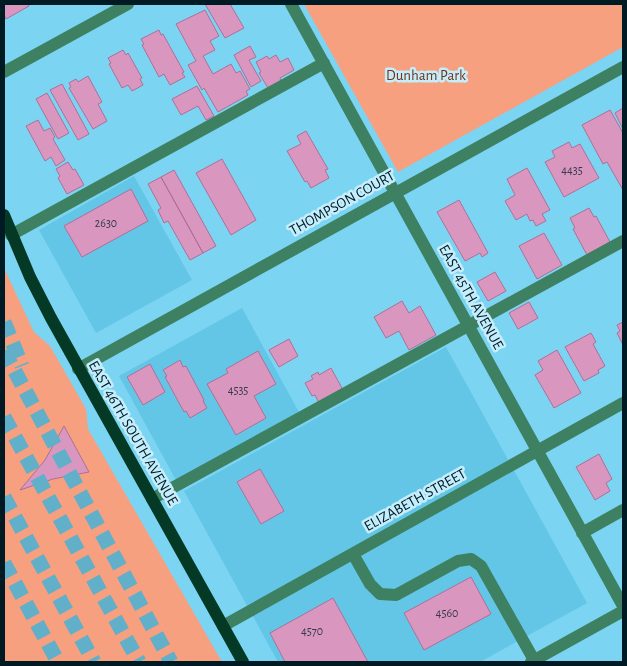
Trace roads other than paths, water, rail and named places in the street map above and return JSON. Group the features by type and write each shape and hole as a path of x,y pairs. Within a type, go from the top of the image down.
{"main road":[{"name":"EAST 46TH SOUTH AVENUE","path":"4,216 30,277 78,369 243,662"}],"street":[{"path":"4,72 128,4"},
{"name":"EAST 45TH AVENUE","path":"291,4 623,606"},
{"path":"11,235 324,63"},
{"name":"THOMPSON COURT","path":"78,369 623,67"},
{"path":"152,499 623,241"},
{"name":"ELIZABETH STREET","path":"223,626 623,404"},
{"path":"582,533 623,510"},
{"path":"353,554 370,584 380,594 396,595 458,561 471,559 481,566 532,661 623,611"}],"tunnel":[{"path":"4,322 22,366"},
{"path":"4,351 171,662"},
{"path":"4,417 139,662"},
{"path":"4,497 94,662"},
{"path":"4,563 58,662"}],"park label":[{"name":"Dunham Park","path":"426,75"}]}
